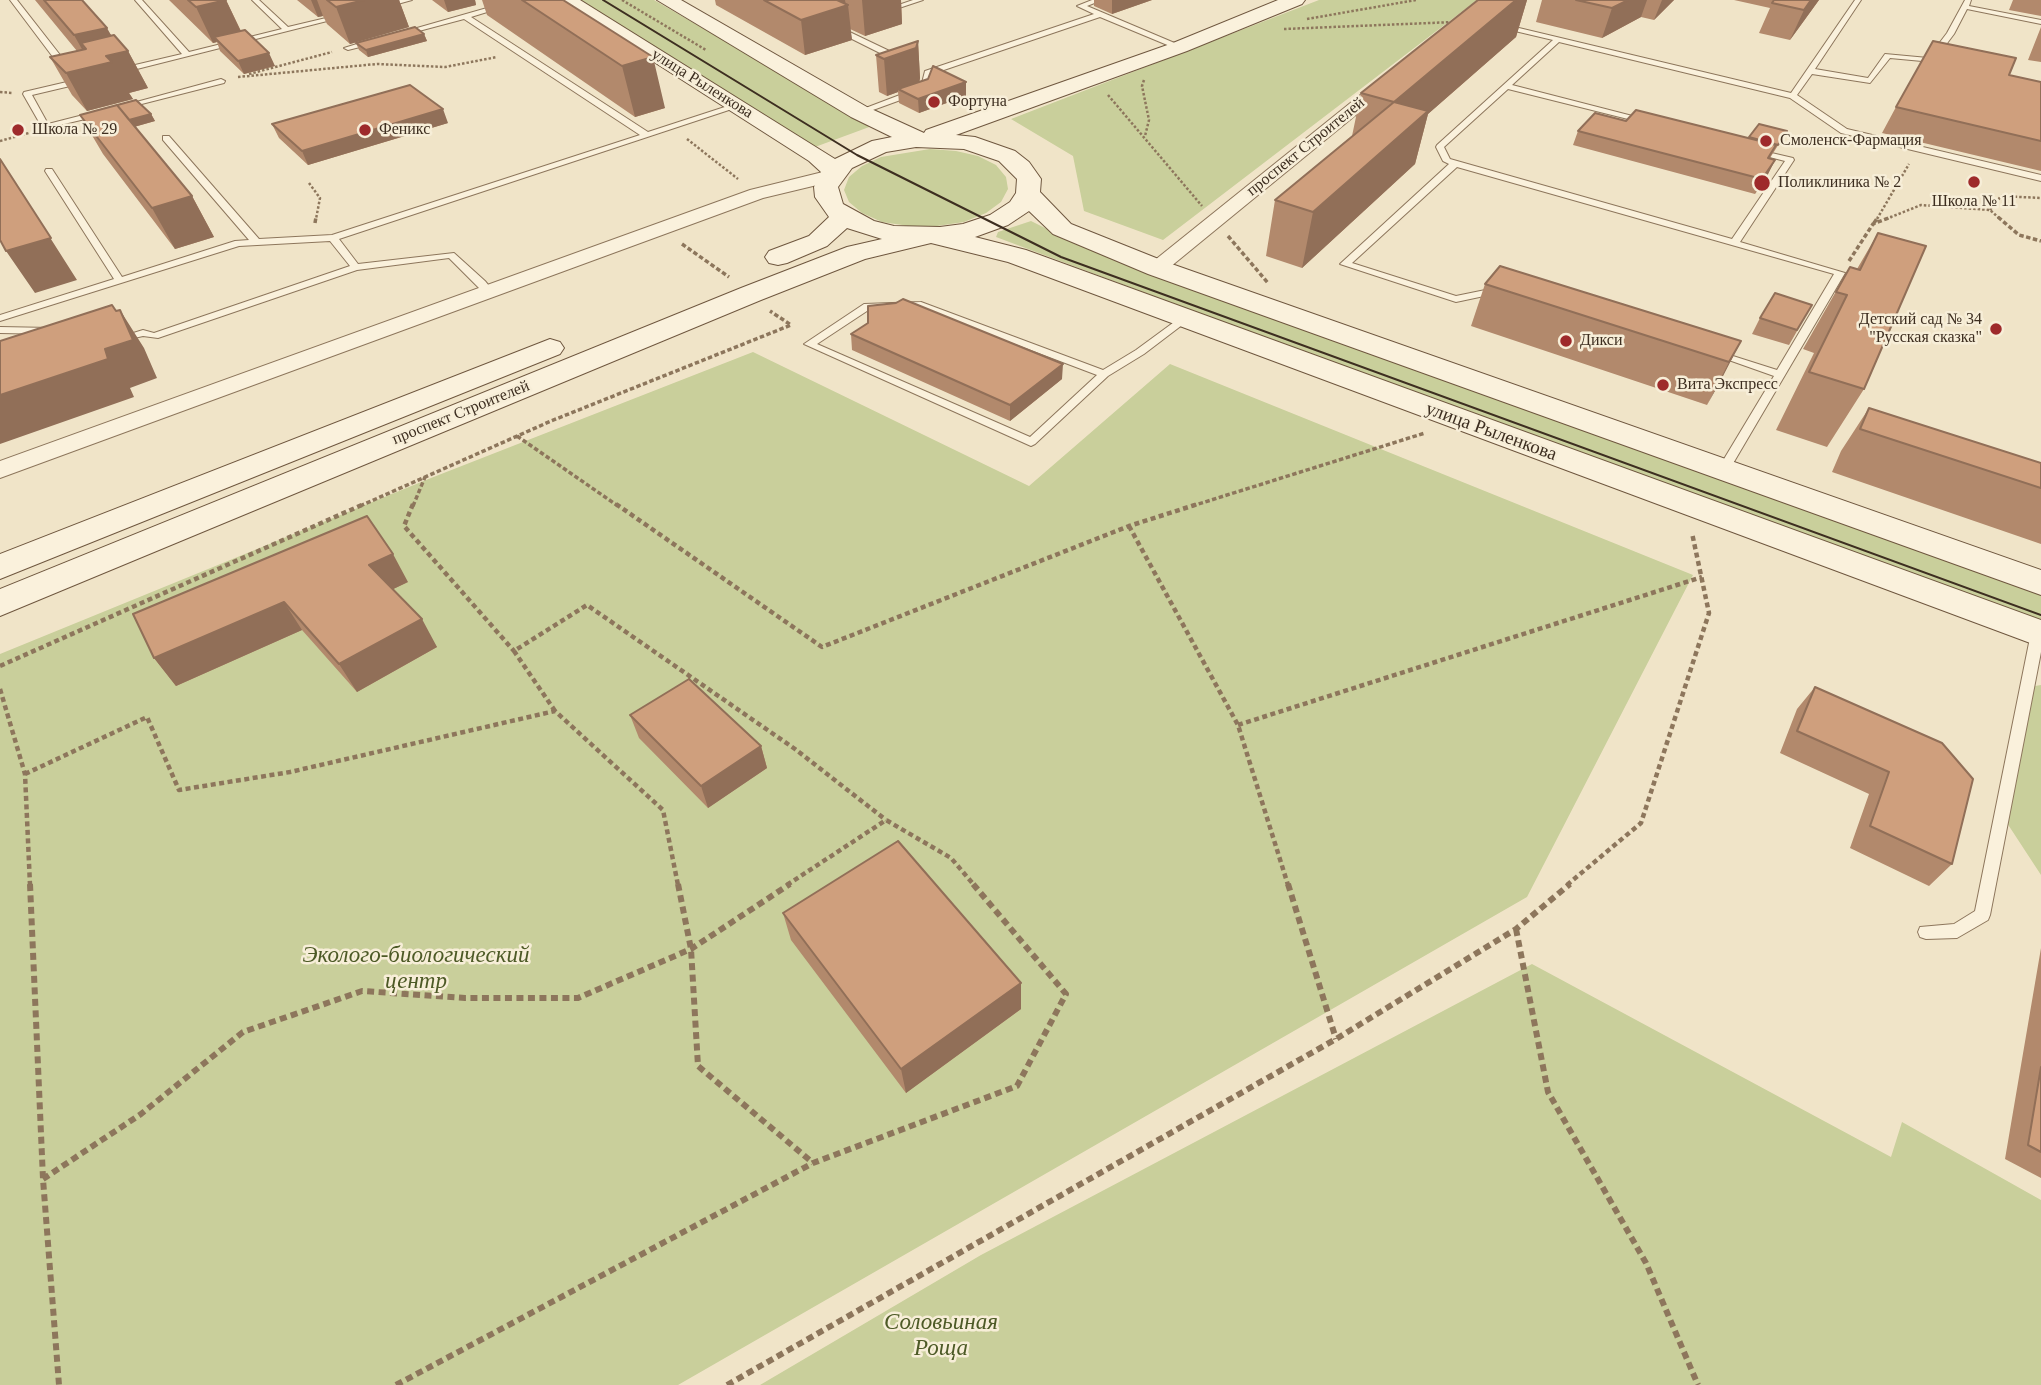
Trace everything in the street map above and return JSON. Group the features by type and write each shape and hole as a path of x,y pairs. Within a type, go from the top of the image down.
{"main road":[{"name":"улица Рыленкова","path":"567,0 817,156 832,174"},
{"path":"667,0 859,113 918,140 967,142 987,147 1007,156 1021,167 1028,179 1028,192 1019,207 999,220 967,231 933,236 894,234 865,227 838,212 827,197 826,187 832,174 864,152 918,140 1181,47 1297,10"},
{"path":"987,147 979,137 981,128 993,115"},
{"path":"1028,192 1041,210 1062,229 1157,268 2041,583"},
{"name":"проспект Строителей","path":"0,603 740,286 818,242 834,229 838,212"},
{"name":"улица Рыленкова","path":"933,236 1017,256 2040,634"},
{"name":"проспект Строителей","path":"0,567 740,286 856,253 933,236"}],"street":[{"name":"проспект Строителей","path":"1157,268 1407,66"},
{"path":"0,470 661,229 748,187 832,174"},
{"path":"748,187 814,200 838,212"}],"lane":[{"path":"13,0 76,81"},
{"path":"138,0 187,54"},
{"path":"255,0 287,30"},
{"path":"368,10 408,0"},
{"path":"348,48 523,0"},
{"path":"871,15 920,0"},
{"path":"1099,0 1081,6 1181,47"},
{"path":"1793,96 1858,0"},
{"path":"1810,71 1870,81 1888,56 1930,60 1945,41 1967,3 2041,22"},
{"path":"114,72 354,13"},
{"path":"916,68 928,73 1101,15"},
{"path":"465,16 646,135"},
{"path":"1465,20 1558,39 1793,96 1844,131 2041,178"},
{"path":"824,21 904,62"},
{"path":"835,26 847,23"},
{"path":"1558,39 1440,147 1447,161 1840,273 1724,469"},
{"path":"1945,41 1956,47"},
{"path":"859,113 925,88 928,73"},
{"path":"89,78 27,94 46,127 221,81"},
{"path":"1506,86 1651,124"},
{"path":"0,318 238,243 333,238 737,106"},
{"path":"166,138 256,242"},
{"path":"1735,242 1790,160 1748,149"},
{"path":"1455,164 1345,264 1456,299 1505,289 1518,293"},
{"path":"49,171 119,280"},
{"path":"333,238 356,267"},
{"path":"117,333 143,333 154,336 356,267 451,255 489,292"},
{"path":"1104,374 922,305 868,306 809,344 1031,442 1104,374 1185,319"},
{"path":"0,330 65,331"},
{"path":"104,346 143,333"},
{"path":"1702,349 1780,374"},
{"path":"1926,932 1957,931 1982,915 2040,634"}],"path":[{"path":"1297,10 1416,0"},
{"path":"1272,29 1465,20"},
{"path":"221,81 348,48"},
{"path":"237,77 377,64 445,67 522,53"},
{"path":"1145,137 1149,120 1142,86 1147,72"},
{"path":"1091,78 1145,137 1273,288"},
{"path":"671,127 748,187"},
{"path":"1840,273 1874,224 1918,149"},
{"path":"309,183 320,198 313,239"},
{"path":"1990,210 2001,196 2041,198"},
{"path":"1874,224 1921,205 1990,210 2018,234 2041,241"},
{"path":"0,666 517,436 791,325 661,229"},
{"path":"517,436 822,647 1129,526 1433,431"},
{"path":"425,477 404,526 513,650 555,711 663,810 691,949 698,1066 813,1163"},
{"path":"1129,526 1238,725 1336,1039"},
{"path":"727,1385 1336,1039 1516,929 1641,823 1709,612 1692,532"},
{"path":"1238,725 1702,577"},
{"path":"396,1385 813,1163 1017,1086 1066,994 951,858 886,820 795,749 587,605 513,650"},
{"path":"0,689 25,774 43,1180 59,1385"},
{"path":"25,774 147,716 179,790 290,772 555,711"},
{"path":"43,1180 141,1114 243,1032 362,991 465,998 578,998 691,949 886,820"},
{"path":"1516,929 1548,1092 1646,1263 1698,1385"}],"green space":[{"path":"579,0 654,0 872,126 815,147"},
{"path":"1319,0 1477,0 1163,240 1084,211 1073,156 1011,119"},
{"path":"930,149 978,156 996,165 1006,177 1008,189 1001,202 986,213 964,222 909,226 882,222 862,213 849,202 844,190 849,177 862,166 881,157"},
{"path":"1031,221 1053,232 2041,585 2041,628 996,237 998,232"},
{"name":"Эколого-биологический центр","path":"753,352 1029,486 1170,364 1693,575 1527,897 678,1385 0,1385 0,654 431,478"},
{"path":"2041,685 2041,875 2007,823 2035,686"},
{"name":"Соловьиная Роща","path":"1532,964 1891,1157 1902,1122 2041,1200 2041,1385 760,1385 981,1255"}],"building":[{"path":"44,0 82,0 107,28 74,35"},
{"path":"188,0 226,0 196,7"},
{"path":"327,0 364,0 336,7"},
{"path":"522,0 563,0 653,57 622,66"},
{"path":"764,0 837,0 848,5 801,20"},
{"path":"1478,0 1516,0 1394,102 1361,93"},
{"path":"1576,0 1628,0 1612,8"},
{"path":"1774,0 1811,0 1804,10 1772,3"},
{"path":"415,27 424,34 366,50 356,43"},
{"path":"245,30 269,53 238,61 214,37"},
{"path":"114,35 128,51 106,56 112,62 66,73 50,57 86,49 81,43"},
{"path":"918,41 916,48 884,59 876,55"},
{"path":"1933,41 2016,58 2009,75 2041,82 2041,141 1896,107"},
{"path":"933,66 966,82 918,99 898,89 928,79"},
{"path":"410,85 443,109 302,151 272,124"},
{"path":"136,100 151,114 129,120 117,105"},
{"path":"1394,102 1428,111 1313,212 1275,200"},
{"path":"117,105 192,196 152,208 80,115"},
{"path":"1636,110 1776,145 1768,158 1775,160 1762,179 1578,131 1595,113 1626,121"},
{"path":"1759,124 1787,131 1778,145 1749,137"},
{"path":"0,159 51,238 6,251 0,240"},
{"path":"1878,233 1926,246 1864,389 1809,372 1847,295 1836,292 1850,267 1860,270"},
{"path":"1500,266 1741,341 1729,362 1485,284"},
{"path":"1775,293 1812,305 1797,330 1760,318"},
{"path":"903,299 1063,364 1010,405 851,334 868,323 868,306 896,303"},
{"path":"112,305 116,311 120,310 133,340 105,349 108,359 0,395 0,341"},
{"path":"1869,408 2041,463 2041,488 1860,429"},
{"path":"367,516 393,554 369,565 422,619 339,664 284,602 154,658 133,614"},
{"path":"689,679 761,746 701,786 630,715"},
{"path":"1815,687 1942,743 1973,779 1952,864 1870,826 1889,772 1797,731"},
{"path":"898,841 1021,983 901,1069 783,913"},
{"path":"2041,1067 2041,1152 2028,1145"}],"tram line":[{"path":"603,0 857,155 1061,257 2041,615"}],"place":[{"name":"Фортуна","path":"934,102"},
{"name":"Школа № 29","path":"18,130"},
{"name":"Феникс","path":"365,130"},
{"name":"Смоленск-Фармация","path":"1766,141"},
{"name":"Школа № 11","path":"1974,182"},
{"name":"Поликлиника № 2","path":"1762,183"},
{"name":"Детский сад № 34 \"Русская сказка\"","path":"1996,329"},
{"name":"Дикси","path":"1566,341"},
{"name":"Вита Экспресс","path":"1663,385"}]}
